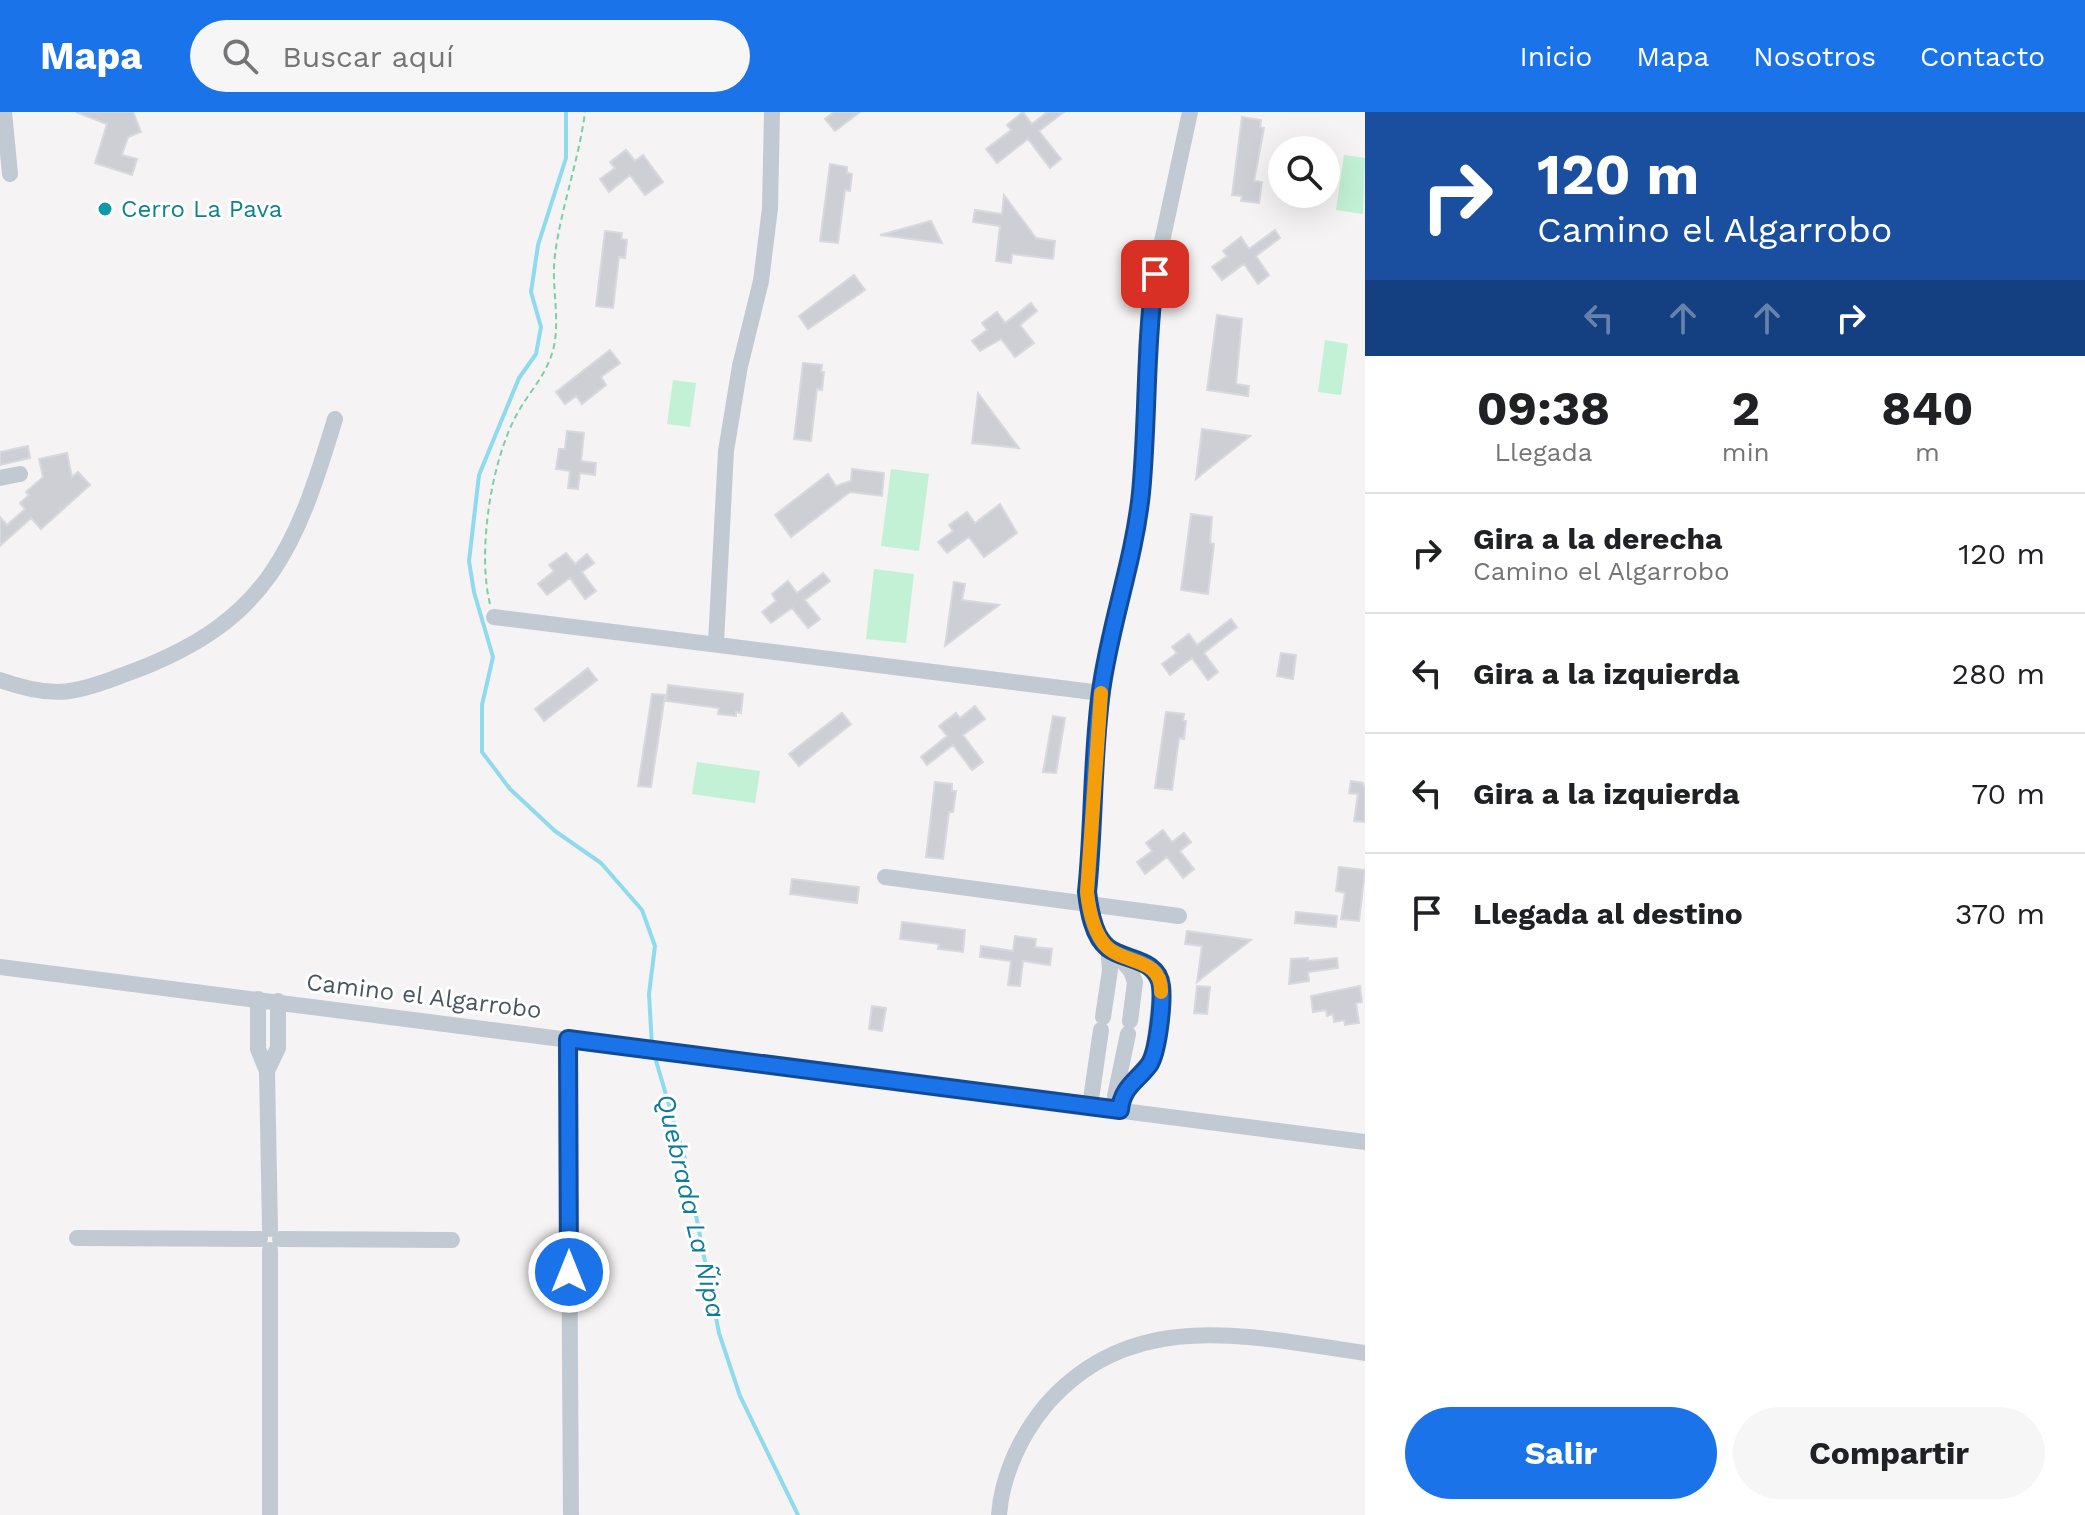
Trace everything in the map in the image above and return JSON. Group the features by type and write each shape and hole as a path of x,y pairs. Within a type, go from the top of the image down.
{"street":[{"path":"4,112 10,174"},
{"path":"716,643 726,451 740,366 761,281 770,208 772,112"},
{"path":"1090,1106 1110,970 1108,948 1088,905 1101,693 1138,516 1152,298 1190,112"},
{"path":"0,680 35,692 71,692 176,654 221,627 259,590 295,535 310,501 335,419"},
{"path":"0,478 20,474"},
{"path":"494,617 1101,693"},
{"path":"885,877 1179,916"},
{"path":"1108,948 1131,971 1135,982 1116,1110"},
{"path":"1108,948 1148,966 1161,985 1153,1057 1128,1085 1116,1110"},
{"name":"Camino el Algarrobo","path":"0,967 1365,1142"},
{"path":"258,999 258,1049 267,1071 270,1515"},
{"path":"267,1071 278,1048 278,1001"},
{"path":"568,1039 571,1515"},
{"path":"77,1238 452,1240"},
{"path":"999,1515 1008,1473 1031,1425 1066,1385 1110,1355 1165,1337 1206,1333 1365,1353"}],"path":[{"path":"494,617 486,557 495,474 517,413 544,374 554,345 552,286 555,250 585,112"}],"green space":[{"path":"1344,155 1365,158 1363,214 1336,210 1340,208"},
{"path":"1325,340 1348,344 1341,395 1318,392"},
{"path":"673,380 696,383 690,427 667,424"},
{"path":"891,469 929,474 919,551 881,546"},
{"path":"874,569 914,574 906,643 866,639"},
{"path":"697,762 760,771 755,803 692,794"}],"building":[{"path":"76,112 133,112 141,132 128,137 122,155 137,159 132,175 95,163 107,124"},
{"path":"834,112 860,112 835,131 825,119"},
{"path":"1023,112 1032,124 1047,112 1064,112 1039,131 1061,159 1050,168 1028,139 997,163 986,149 1011,130 1007,125"},
{"path":"1242,117 1261,120 1260,127 1264,128 1254,181 1262,182 1259,203 1241,201 1242,196 1232,195"},
{"path":"626,150 635,161 643,155 663,182 645,195 630,175 609,192 600,179 615,168 610,162"},
{"path":"830,164 847,167 847,173 852,174 850,191 845,190 838,243 820,241"},
{"path":"1004,195 1036,238 1055,241 1053,259 1012,254 1011,263 996,261 1000,226 973,222 975,210 1002,214"},
{"path":"931,221 942,243 880,235"},
{"path":"1275,230 1280,238 1256,256 1269,275 1258,284 1244,264 1222,280 1212,267 1227,256 1223,251 1241,237 1249,249"},
{"path":"605,231 622,233 621,239 627,240 625,258 619,257 613,308 596,306"},
{"path":"854,275 865,290 808,329 799,316"},
{"path":"1031,303 1037,311 1020,325 1034,343 1015,357 1001,339 980,351 972,341 987,330 982,323 997,312 1005,323"},
{"path":"1217,315 1242,319 1236,384 1249,386 1248,396 1207,390"},
{"path":"610,350 620,363 601,377 606,385 582,404 576,396 565,404 556,392"},
{"path":"803,363 822,365 821,372 824,372 822,390 817,389 811,441 794,439"},
{"path":"978,393 1019,448 972,443"},
{"path":"1202,429 1250,436 1196,479"},
{"path":"567,431 584,433 581,461 596,463 595,475 580,473 578,489 568,488 570,471 556,469 559,449 565,449"},
{"path":"28,446 30,458 0,465 0,452"},
{"path":"67,453 72,477 78,472 90,485 41,529 31,518 0,546 0,517 7,525 25,509 20,503 29,495 26,492 43,477 39,459"},
{"path":"852,469 884,473 882,496 850,492 791,537 775,515 828,474 836,486 851,481"},
{"path":"1000,504 1017,533 984,557 969,537 947,553 938,542 953,531 949,525 967,512 975,523"},
{"path":"1191,514 1212,517 1210,543 1214,544 1208,594 1181,590"},
{"path":"566,553 575,564 587,554 594,563 582,572 596,591 585,599 570,578 547,595 538,584 554,571 549,565"},
{"path":"823,573 830,581 805,600 820,619 808,628 792,608 771,623 762,612 776,601 772,594 788,581 797,593"},
{"path":"954,582 965,584 962,600 999,605 945,646"},
{"path":"1231,619 1237,627 1204,653 1218,672 1208,680 1192,658 1170,675 1162,664 1177,653 1172,647 1189,634 1197,645"},
{"path":"1281,653 1296,655 1293,679 1277,676"},
{"path":"588,668 597,680 544,721 535,709"},
{"path":"668,685 743,694 741,713 736,712 736,716 718,714 719,708 666,701"},
{"path":"652,694 665,695 651,787 638,786"},
{"path":"975,706 985,719 963,735 983,762 972,770 953,745 927,765 921,757 947,736 939,726 956,713 960,718"},
{"path":"1166,712 1184,714 1183,721 1186,721 1184,739 1179,738 1172,790 1155,788"},
{"path":"842,713 851,724 799,766 789,754"},
{"path":"1053,716 1065,718 1056,773 1043,772"},
{"path":"1351,781 1363,783 1365,788 1365,822 1354,821 1358,794 1349,793"},
{"path":"935,782 952,784 952,791 956,791 953,812 949,812 943,859 926,857"},
{"path":"1163,830 1172,842 1184,833 1191,842 1180,851 1194,869 1183,878 1167,857 1145,874 1137,862 1152,851 1146,843"},
{"path":"1339,867 1365,870 1359,921 1341,919 1345,893 1336,891"},
{"path":"792,879 859,887 857,903 790,894"},
{"path":"1296,912 1337,916 1336,927 1295,923"},
{"path":"902,922 965,930 963,952 938,949 939,944 900,939"},
{"path":"1187,931 1251,940 1197,982 1202,946 1185,944"},
{"path":"1015,936 1036,939 1035,947 1052,949 1050,965 1023,961 1020,986 1008,985 1011,961 980,957 981,946 1013,951"},
{"path":"1308,958 1308,961 1337,958 1338,968 1308,972 1309,981 1289,984 1291,959"},
{"path":"1197,986 1210,987 1207,1014 1194,1013"},
{"path":"1360,986 1362,1002 1356,1003 1359,1023 1345,1025 1344,1020 1334,1022 1333,1014 1327,1016 1326,1010 1313,1012 1311,996"},
{"path":"872,1006 886,1008 882,1031 869,1029"}],"waterway":[{"name":"Quebrada La Ñipa","path":"566,112 566,158 538,245 531,292 541,327 536,354 519,378 479,475 469,561 474,592 493,657 482,705 482,752 510,789 555,831 601,863 642,910 655,946 649,994 652,1046"},
{"name":"Quebrada La Ñipa","path":"654,1054 685,1159 719,1333 740,1396 798,1515"}],"slow traffic":[{"path":"1101,693 1087,892 1090,912 1108,948 1148,966 1160,979 1161,992"}],"place":[{"name":"Cerro La Pava","path":"105,209"}],"route":[{"path":"569,1272 568,1039 1120,1110 1128,1085 1153,1057 1160,1007 1160,979 1148,966 1108,948 1090,912 1087,892 1101,693 1111,633 1130,559 1141,490 1147,338 1155,274"}]}
